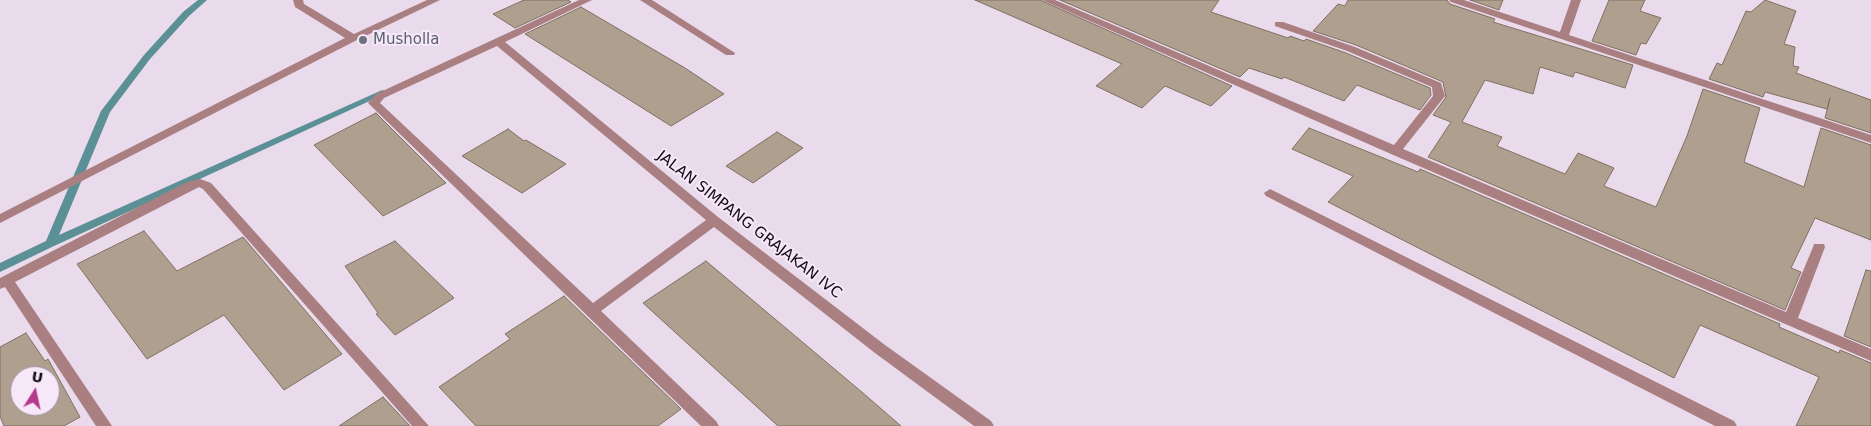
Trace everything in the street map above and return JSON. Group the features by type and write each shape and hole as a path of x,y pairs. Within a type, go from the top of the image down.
{"street":[{"path":"298,0 299,5 353,38"},
{"path":"0,219 353,38 435,0"},
{"path":"587,0 380,96 374,103 712,426"},
{"path":"645,0 730,53"},
{"path":"1047,0 1871,355"},
{"path":"1454,0 1871,139"},
{"path":"1564,36 1576,0"},
{"path":"1278,24 1351,48 1437,85 1439,96 1395,151"},
{"name":"JALAN SIMPANG GRAJAKAN IVC","path":"497,41 714,220 880,349 986,426"},
{"path":"104,426 4,282 191,185 200,183 207,186 421,426"},
{"path":"1270,193 1729,426"},
{"path":"592,311 714,220"},
{"path":"1790,320 1819,247"}],"building":[{"path":"524,0 568,0 571,2 515,28 493,14"},
{"path":"975,0 1040,0 1232,86 1211,106 1165,86 1142,108 1096,86 1122,64"},
{"path":"1060,0 1219,0 1211,12 1288,38 1290,36 1304,41 1306,39 1346,53 1430,88 1431,95 1420,110 1357,85 1344,101 1284,77 1282,79 1249,68 1240,77"},
{"path":"1348,0 1447,0 1450,4 1495,19 1493,22 1633,65 1625,88 1575,72 1573,77 1540,67 1533,94 1485,80 1462,122 1502,137 1497,146 1565,174 1578,153 1614,168 1604,186 1656,207 1687,136 1703,89 1760,108 1744,162 1804,187 1821,128 1871,145 1871,240 1815,218 1791,268 1801,272 1785,310 1428,157 1451,122 1433,115 1446,97 1443,82 1356,45 1313,31 1338,4 1345,6"},
{"path":"1470,0 1503,0 1499,10"},
{"path":"1609,0 1645,0 1640,11 1661,18 1646,44 1641,43 1636,55 1592,41"},
{"path":"1765,0 1796,11 1784,44 1795,47 1793,66 1799,67 1796,73 1871,100 1871,133 1825,118 1830,98 1827,109 1765,92 1763,97 1709,79 1717,63 1722,65 1746,11 1751,12"},
{"path":"581,7 685,68 724,94 671,126 525,34"},
{"path":"376,113 446,183 383,216 314,145"},
{"path":"1309,128 1418,172 1420,169 1780,324 1779,327 1839,353 1840,350 1871,363 1871,426 1796,426 1819,377 1700,325 1674,378 1328,202 1353,176 1292,149"},
{"path":"508,129 524,141 526,140 566,164 522,193 462,156"},
{"path":"777,132 803,148 753,183 726,166"},
{"path":"144,231 177,271 243,237 342,354 284,390 224,315 147,359 77,264"},
{"path":"395,241 454,298 395,335 376,314 378,313 345,266"},
{"path":"706,261 901,426 778,426 643,303"},
{"path":"1866,270 1871,271 1871,347 1844,336"},
{"path":"564,296 681,409 658,426 476,426 439,387 510,339 505,334"},
{"path":"26,333 45,361 48,359 52,366 10,366 10,416 60,416 60,381 80,417 64,426 4,426 0,416 0,347"},
{"path":"383,397 410,426 339,426"}],"waterway":[{"path":"50,243 106,111 147,57 186,14 203,0"},
{"path":"50,243 383,93"},
{"path":"0,268 50,243"}],"place":[{"name":"Musholla","path":"363,40"}]}
